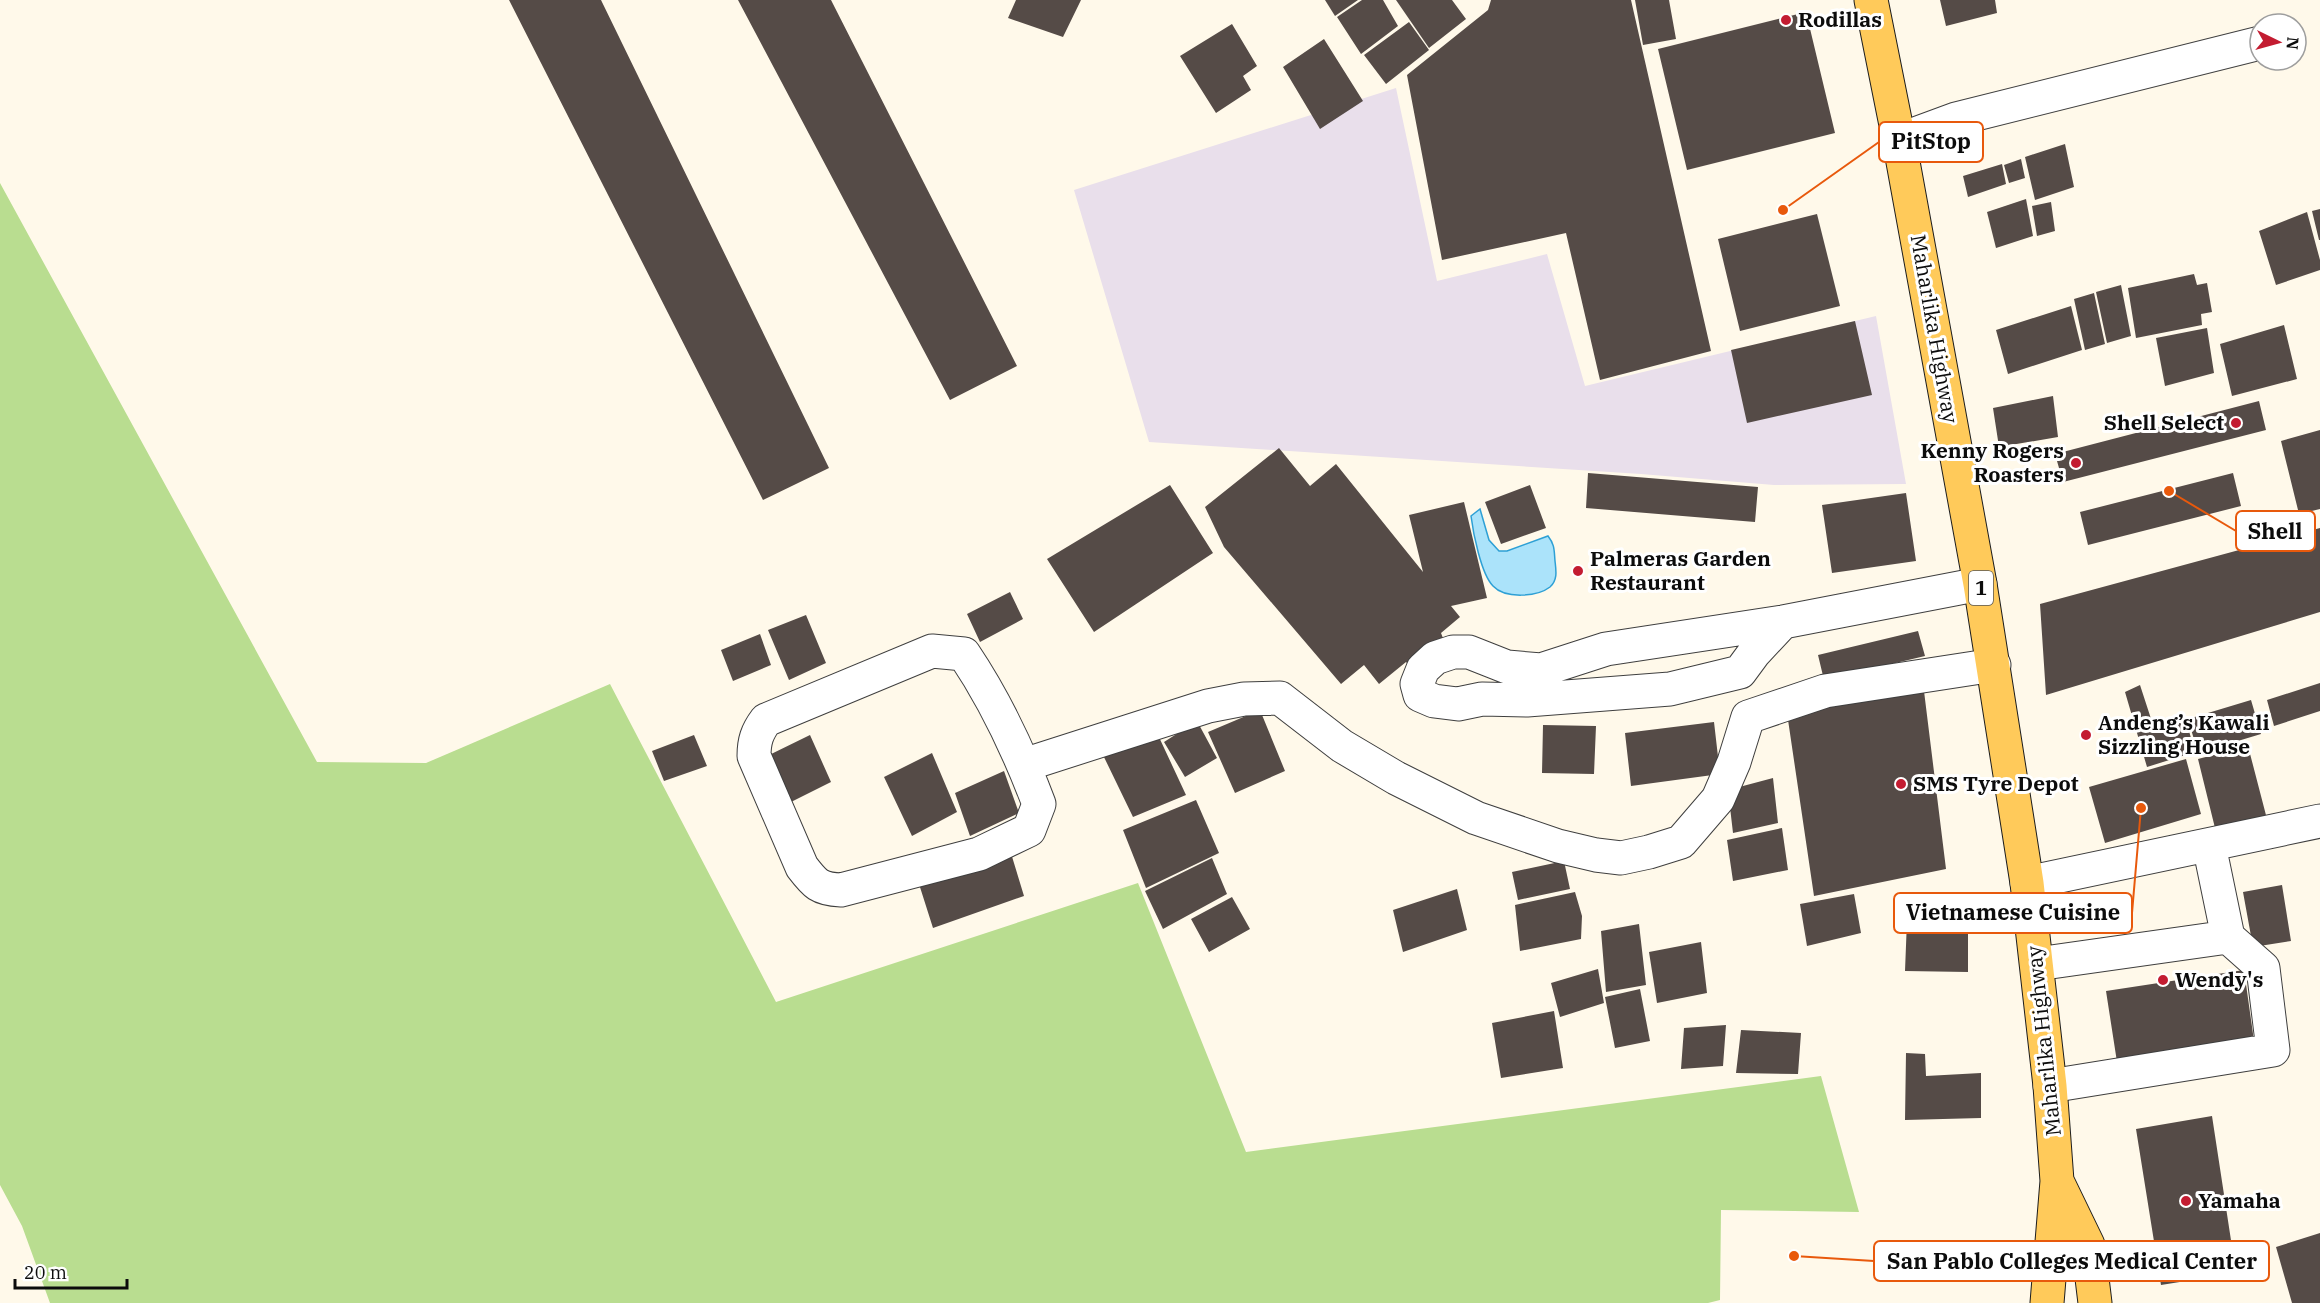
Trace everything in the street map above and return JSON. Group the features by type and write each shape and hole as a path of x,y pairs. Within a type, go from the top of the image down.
{"main road":[{"name":"Maharlika Highway","path":"1871,0 1899,140 1980,584 2027,883 2050,1086 2057,1181 2047,1303"},
{"path":"2057,1181 2088,1245 2095,1303"}],"street":[{"path":"1899,140 1956,118 2248,46"},
{"path":"1783,622 1740,672 1670,689 1539,700 1482,699 1458,704 1434,701 1420,695 1417,684 1423,669 1435,658 1453,652 1469,652 1507,667 1541,670 1606,649 1783,622 1980,584"},
{"path":"932,651 964,654 983,682 1024,765 1039,804 1029,830 979,854 841,890 827,890 814,884 802,867 754,756 754,742 766,720 932,651"},
{"path":"1024,765 1208,706 1244,699 1281,698 1342,746 1396,778 1476,818 1558,846 1621,858 1681,842 1718,799 1734,762 1748,717 1825,691 1994,665"},
{"path":"2027,883 2320,820"},
{"path":"2050,1086 2273,1050 2263,968 2228,937 2209,845"},
{"path":"2037,964 2228,937"}],"shaded area":[{"path":"1396,88 1437,281 1547,254 1585,386 1876,316 1906,484 1774,485 1641,474 1149,442 1074,190"}],"green space":[{"path":"0,183 317,762 426,763 610,684 776,1002 1138,883 1246,1152 1821,1076 1859,1212 1721,1210 1720,1300 1708,1303 50,1303 22,1226 0,1185"}],"water":[{"path":"1480,509 1489,540 1499,551 1507,551 1548,536 1554,548 1556,571 1550,587 1529,595 1513,595 1493,586 1481,563 1472,523 1471,516"}],"building":[{"path":"509,0 601,0 829,468 763,500"},
{"path":"738,0 831,0 1017,366 950,400"},
{"path":"1016,0 1081,0 1063,37 1008,18"},
{"path":"1325,0 1358,0 1335,16"},
{"path":"1362,0 1383,0 1398,26 1361,54 1337,17"},
{"path":"1396,0 1452,0 1466,19 1429,48"},
{"path":"1491,0 1631,0 1711,351 1600,380 1566,233 1442,260 1407,75 1488,10"},
{"path":"1635,0 1669,0 1676,39 1643,45"},
{"path":"1940,0 1995,0 1997,13 1946,26"},
{"path":"1806,12 1835,133 1687,170 1658,49"},
{"path":"1409,22 1429,50 1386,84 1364,55"},
{"path":"1232,24 1257,66 1243,76 1251,90 1216,113 1180,56"},
{"path":"1324,39 1363,101 1320,129 1283,67"},
{"path":"2065,144 2074,187 2035,200 2025,157"},
{"path":"2021,159 2025,178 2009,183 2004,165"},
{"path":"2002,164 2006,184 1968,197 1963,176"},
{"path":"2026,199 2033,236 1996,248 1987,212"},
{"path":"2051,202 2055,231 2037,236 2032,206"},
{"path":"2320,209 2320,240 2319,240 2312,211"},
{"path":"2307,212 2320,260 2320,270 2276,285 2259,231"},
{"path":"1817,214 1840,306 1740,331 1718,239"},
{"path":"2194,274 2197,285 2207,283 2212,312 2201,314 2202,325 2136,338 2128,288"},
{"path":"2121,285 2131,336 2107,343 2096,292"},
{"path":"2094,293 2105,344 2085,350 2074,299"},
{"path":"2071,306 2082,350 2008,374 1996,330"},
{"path":"1855,321 1872,395 1747,423 1731,350"},
{"path":"2284,325 2297,379 2232,396 2220,344"},
{"path":"2207,328 2214,373 2165,386 2156,338"},
{"path":"2053,396 2058,437 1999,447 1993,408"},
{"path":"2259,401 2266,430 2063,482 2055,454"},
{"path":"2320,430 2320,509 2299,514 2281,441"},
{"path":"1279,448 1310,486 1336,464 1423,572 1409,515 1464,502 1487,598 1451,606 1460,617 1441,633 1446,646 1415,671 1406,662 1379,684 1364,665 1341,684 1224,547 1205,507"},
{"path":"1588,473 1758,487 1755,522 1586,508"},
{"path":"2233,473 2241,506 2088,545 2080,512"},
{"path":"1170,485 1213,553 1094,632 1047,559"},
{"path":"1530,485 1546,528 1501,544 1485,502"},
{"path":"1906,493 1916,561 1832,573 1822,505"},
{"path":"2320,528 2320,612 2046,695 2040,604"},
{"path":"1010,592 1023,619 980,642 967,614"},
{"path":"806,615 826,663 789,680 768,630"},
{"path":"1918,631 1925,656 1824,680 1818,655"},
{"path":"760,634 771,665 733,681 721,650"},
{"path":"1923,683 1946,869 1814,896 1787,713"},
{"path":"2320,683 2320,711 2274,726 2267,700"},
{"path":"2140,685 2154,728 2185,717 2195,752 2147,767 2125,692"},
{"path":"2251,700 2261,734 2198,753 2188,719"},
{"path":"1260,710 1285,771 1235,793 1208,732"},
{"path":"1197,721 1217,758 1185,777 1164,742"},
{"path":"1714,722 1720,774 1631,786 1625,733"},
{"path":"1543,725 1596,726 1594,774 1542,773"},
{"path":"694,735 707,766 664,781 652,751"},
{"path":"810,735 831,782 785,805 761,759"},
{"path":"1158,735 1186,795 1133,817 1103,755"},
{"path":"2248,746 2267,819 2216,832 2198,759"},
{"path":"932,753 957,812 912,836 884,777"},
{"path":"2186,759 2201,814 2105,843 2089,787"},
{"path":"1004,771 1019,813 970,836 955,793"},
{"path":"1773,778 1778,823 1733,833 1728,790"},
{"path":"1196,800 1219,853 1146,888 1123,830"},
{"path":"1782,828 1788,870 1733,881 1727,840"},
{"path":"1010,850 1024,896 933,928 919,884"},
{"path":"1212,858 1227,894 1163,929 1145,891"},
{"path":"1564,861 1570,889 1518,900 1512,872"},
{"path":"2282,885 2291,941 2253,947 2243,892"},
{"path":"1457,889 1467,930 1403,952 1393,910"},
{"path":"1575,892 1582,916 1581,939 1520,951 1515,905"},
{"path":"1854,894 1861,933 1807,946 1800,904"},
{"path":"1232,897 1250,929 1209,952 1191,919"},
{"path":"1907,920 1968,920 1968,972 1905,971"},
{"path":"1639,924 1646,985 1606,992 1601,931"},
{"path":"1701,942 1707,993 1657,1003 1649,952"},
{"path":"1598,969 1604,1003 1560,1017 1551,983"},
{"path":"2244,970 2254,1041 2117,1062 2106,991"},
{"path":"1640,989 1650,1041 1615,1048 1605,997"},
{"path":"1554,1011 1563,1068 1501,1078 1492,1023"},
{"path":"1726,1025 1723,1066 1681,1069 1684,1028"},
{"path":"1741,1030 1801,1033 1798,1074 1736,1073"},
{"path":"1906,1053 1925,1054 1926,1076 1981,1073 1981,1118 1905,1120"},
{"name":"Yamaha","path":"2212,1116 2236,1273 2161,1285 2136,1129"},
{"path":"2320,1233 2320,1303 2292,1303 2276,1247"}],"place":[{"name":"Rodillas","path":"1786,20"},
{"name":"PitStop","path":"1783,210"},
{"name":"Shell Select","path":"2236,423"},
{"name":"Kenny Rogers Roasters","path":"2076,463"},
{"name":"Shell","path":"2169,491"},
{"name":"Palmeras Garden Restaurant","path":"1578,571"},
{"name":"Andeng’s Kawali Sizzling House","path":"2086,735"},
{"name":"SMS Tyre Depot","path":"1901,784"},
{"name":"Vietnamese Cuisine","path":"2141,808"},
{"name":"Wendy's","path":"2163,980"},
{"name":"Yamaha","path":"2186,1201"},
{"name":"San Pablo Colleges Medical Center","path":"1794,1256"}]}
